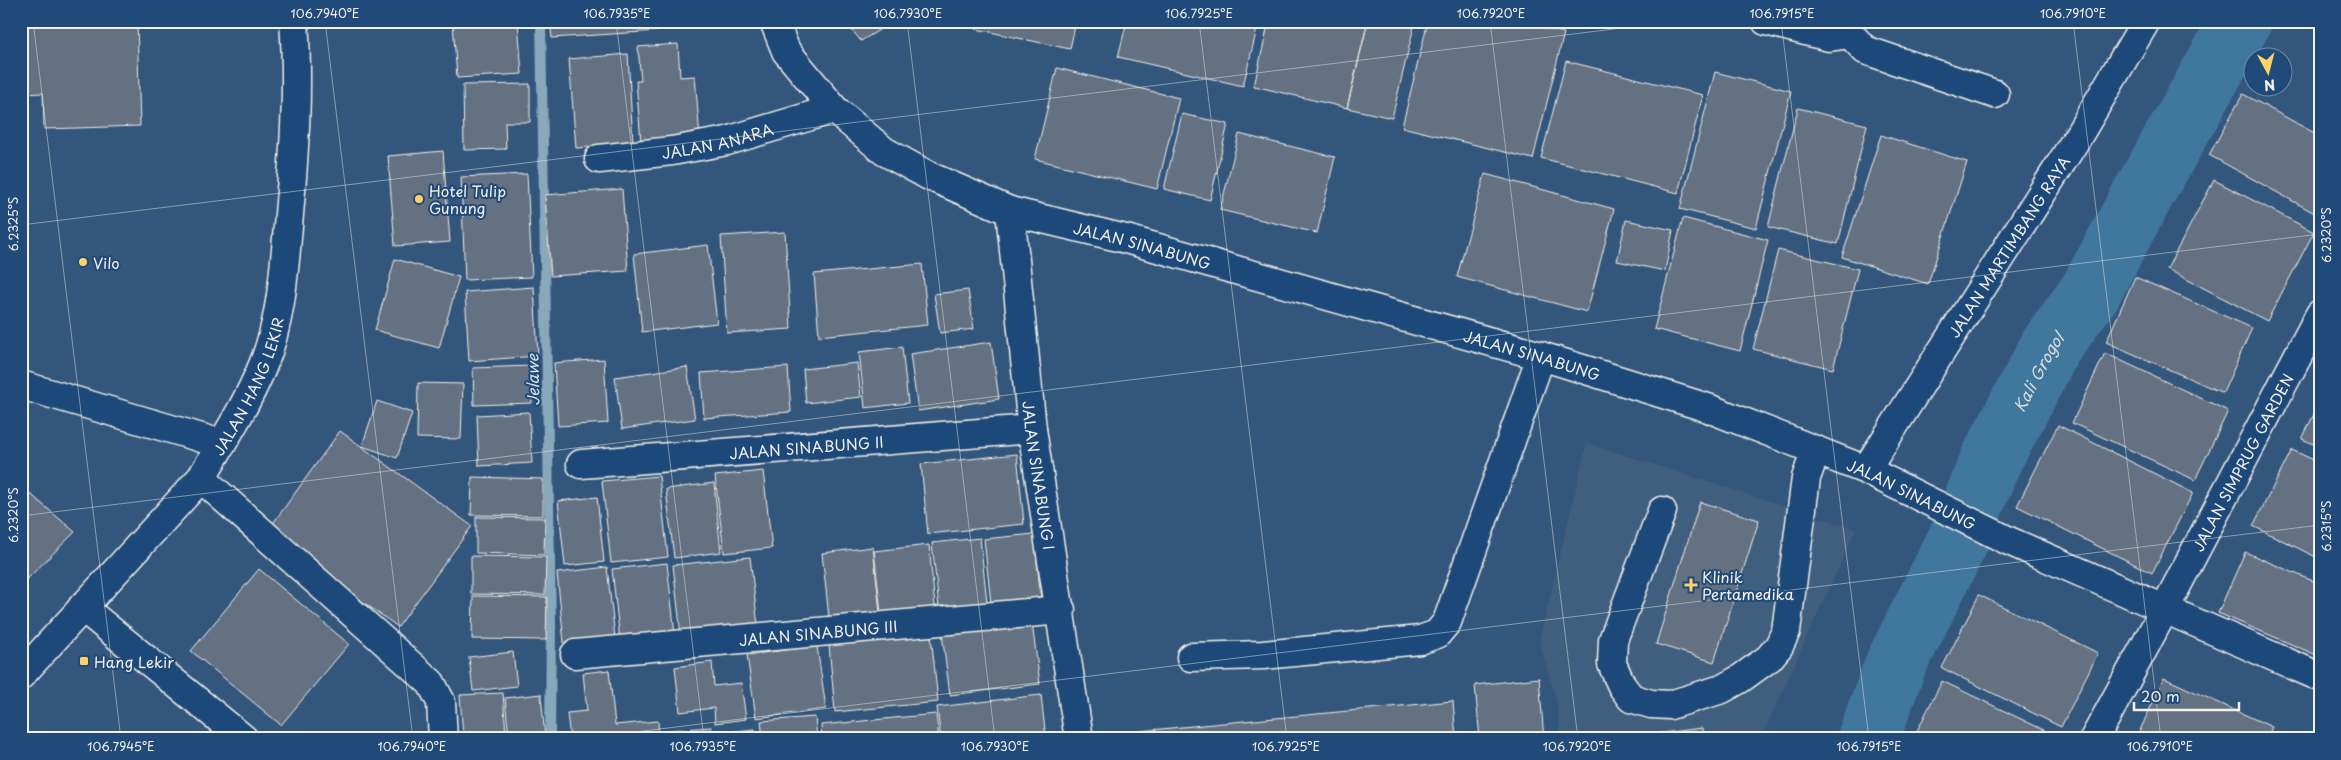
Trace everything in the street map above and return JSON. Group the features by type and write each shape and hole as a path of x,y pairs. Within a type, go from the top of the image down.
{"street":[{"name":"JALAN HANG LEKIR","path":"21,675 201,478 222,444 264,364 276,323 283,277 292,184 297,58 294,21"},
{"name":"JALAN SINABUNG","path":"774,21 786,51 834,109 884,152 928,176 1010,211 1126,239 1541,356 1708,408 1866,470 2009,541 2320,677"},
{"path":"1766,21 1829,37 1857,28 1865,50 1995,94"},
{"name":"JALAN MARTIMBANG RAYA","path":"1866,470 2077,138 2146,21"},
{"name":"JALAN ANARA","path":"599,159 672,151 727,141 834,109"},
{"name":"JALAN SINABUNG I","path":"1010,211 1032,428 1079,739"},
{"name":"JALAN SIMPRUG GARDEN","path":"2094,739 2320,314"},
{"path":"1191,657 1273,654 1420,640 1437,634 1447,622 1541,356"},
{"path":"21,385 222,444"},
{"name":"JALAN SINABUNG II","path":"581,464 1032,428"},
{"path":"1662,511 1613,640 1612,664 1622,686 1631,698 1651,704 1670,705 1704,696 1740,679 1768,658 1779,646 1786,630 1806,478 1816,450"},
{"path":"201,478 431,683 441,702 443,739"},
{"path":"82,608 244,739"},
{"name":"JALAN SINABUNG III","path":"575,654 1061,610"}],"shaded area":[{"name":"Klinik Pertamedika","path":"1587,443 1856,529 1761,739 1561,739 1557,703 1539,641"}],"building":[{"path":"21,21 137,21 140,126 44,129 43,93 21,94"},
{"path":"518,21 522,74 457,78 453,23"},
{"path":"550,21 657,21 657,31 552,38"},
{"path":"844,21 894,21 861,41"},
{"path":"978,21 1076,21 1070,49 976,29"},
{"path":"1127,21 1259,21 1243,86 1118,57"},
{"path":"1269,21 1368,21 1347,108 1254,86"},
{"path":"1368,21 1415,22 1392,118 1347,108"},
{"path":"1428,21 1515,21 1564,33 1533,159 1402,127"},
{"path":"678,44 680,77 695,76 700,138 641,142 636,81 641,81 638,47"},
{"path":"628,54 633,144 576,148 569,59"},
{"path":"1566,61 1703,95 1678,193 1541,158"},
{"path":"1057,68 1179,98 1157,189 1035,159"},
{"path":"1715,72 1791,91 1756,228 1680,209"},
{"path":"530,84 530,122 505,122 506,149 464,150 463,85"},
{"path":"2243,94 2244,98 2250,98 2320,136 2320,216 2209,155"},
{"path":"1798,108 1867,125 1838,244 1768,227"},
{"path":"1182,114 1228,124 1210,200 1164,189"},
{"path":"1239,134 1335,157 1317,233 1220,210"},
{"path":"1881,135 1967,162 1928,284 1842,257"},
{"name":"Hotel Tulip Gunung","path":"443,151 450,242 395,246 388,156"},
{"path":"527,174 532,277 465,280 461,177"},
{"path":"1485,174 1614,209 1587,312 1457,277"},
{"path":"2214,180 2314,232 2267,321 2167,269"},
{"path":"622,189 628,271 551,276 545,195"},
{"path":"1683,218 1768,240 1740,351 1654,329"},
{"path":"1626,220 1673,230 1665,271 1617,261"},
{"path":"785,232 791,329 727,333 721,236"},
{"path":"708,245 717,323 642,332 634,254"},
{"path":"1778,250 1858,269 1833,369 1753,349"},
{"path":"395,259 459,277 439,348 375,330"},
{"path":"922,264 928,325 819,336 814,274"},
{"path":"2135,277 2252,328 2223,393 2106,342"},
{"path":"534,287 538,356 469,361 465,292"},
{"path":"968,290 974,329 940,333 934,294"},
{"path":"991,342 999,399 918,411 910,354"},
{"path":"902,347 908,403 865,408 859,352"},
{"path":"2105,353 2228,411 2195,480 2072,423"},
{"path":"604,359 608,423 558,426 554,363"},
{"path":"857,363 861,397 806,403 803,369"},
{"path":"531,366 532,403 474,405 473,368"},
{"path":"687,367 695,419 622,429 615,377"},
{"path":"788,367 791,412 704,418 701,373"},
{"path":"418,383 463,384 461,439 417,438"},
{"path":"377,401 412,413 397,458 362,446"},
{"path":"2320,402 2320,447 2302,439"},
{"path":"529,412 532,463 479,466 477,415"},
{"path":"2058,425 2193,493 2152,573 2017,506"},
{"path":"340,431 472,526 398,627 266,533"},
{"path":"2292,450 2320,463 2320,559 2253,526"},
{"path":"1017,454 1024,524 928,534 921,464"},
{"path":"763,471 772,548 724,553 715,476"},
{"path":"659,476 668,557 611,563 602,481"},
{"path":"472,477 543,479 543,516 471,515"},
{"path":"714,483 721,552 674,558 666,489"},
{"path":"21,486 75,532 21,585"},
{"path":"597,497 604,562 565,566 558,501"},
{"path":"1700,502 1759,520 1714,662 1656,644"},
{"path":"476,517 545,518 544,555 476,553"},
{"path":"1034,534 1042,608 992,613 984,539"},
{"path":"980,538 987,602 939,608 932,543"},
{"path":"929,545 936,616 882,622 874,551"},
{"path":"873,547 881,622 830,627 822,553"},
{"path":"2245,552 2320,584 2319,656 2218,613"},
{"path":"471,556 546,557 545,595 471,594"},
{"path":"750,557 758,626 681,635 673,565"},
{"path":"667,563 675,635 620,641 612,569"},
{"path":"607,567 615,638 564,643 557,573"},
{"path":"259,569 349,644 281,725 191,651"},
{"path":"1979,595 2098,653 2061,727 1942,668"},
{"path":"473,596 547,597 546,640 472,639"},
{"path":"1032,623 1040,684 950,695 942,634"},
{"path":"931,635 938,702 835,712 829,645"},
{"path":"817,646 826,709 756,718 747,655"},
{"path":"513,652 517,686 473,691 469,657"},
{"path":"712,662 714,686 741,683 746,719 715,723 714,708 680,712 675,667"},
{"path":"609,670 615,725 658,721 659,739 570,739 567,713 587,711 583,673"},
{"path":"1539,678 1544,739 1480,739 1475,685"},
{"path":"2164,678 2272,727 2267,739 2136,739"},
{"path":"1942,681 2050,733 2047,739 1913,739"},
{"path":"503,693 506,735 463,737 460,695"},
{"path":"541,694 545,739 509,739 505,698"},
{"path":"1041,695 1046,739 941,739 937,707"},
{"path":"1453,701 1456,739 1141,739 1140,731"},
{"path":"936,714 939,739 822,739 821,725"},
{"path":"815,717 817,739 763,739 761,721"},
{"path":"711,727 712,739 672,739 671,730"},
{"path":"1702,728 1703,739 1615,739"},
{"path":"755,729 756,739 719,739 718,733"}],"waterway":[{"name":"Jelawe","path":"541,21 551,624 550,739"},
{"name":"Kali Grogol","path":"1868,739 1895,666 1961,534 1990,462 2051,346 2090,292 2241,21"}],"place":[{"name":"Hotel Tulip Gunung","path":"419,199"},
{"name":"Vilo","path":"83,262"},
{"name":"Klinik Pertamedika","path":"1691,585"},
{"name":"Hang Lekir","path":"84,661"}]}
